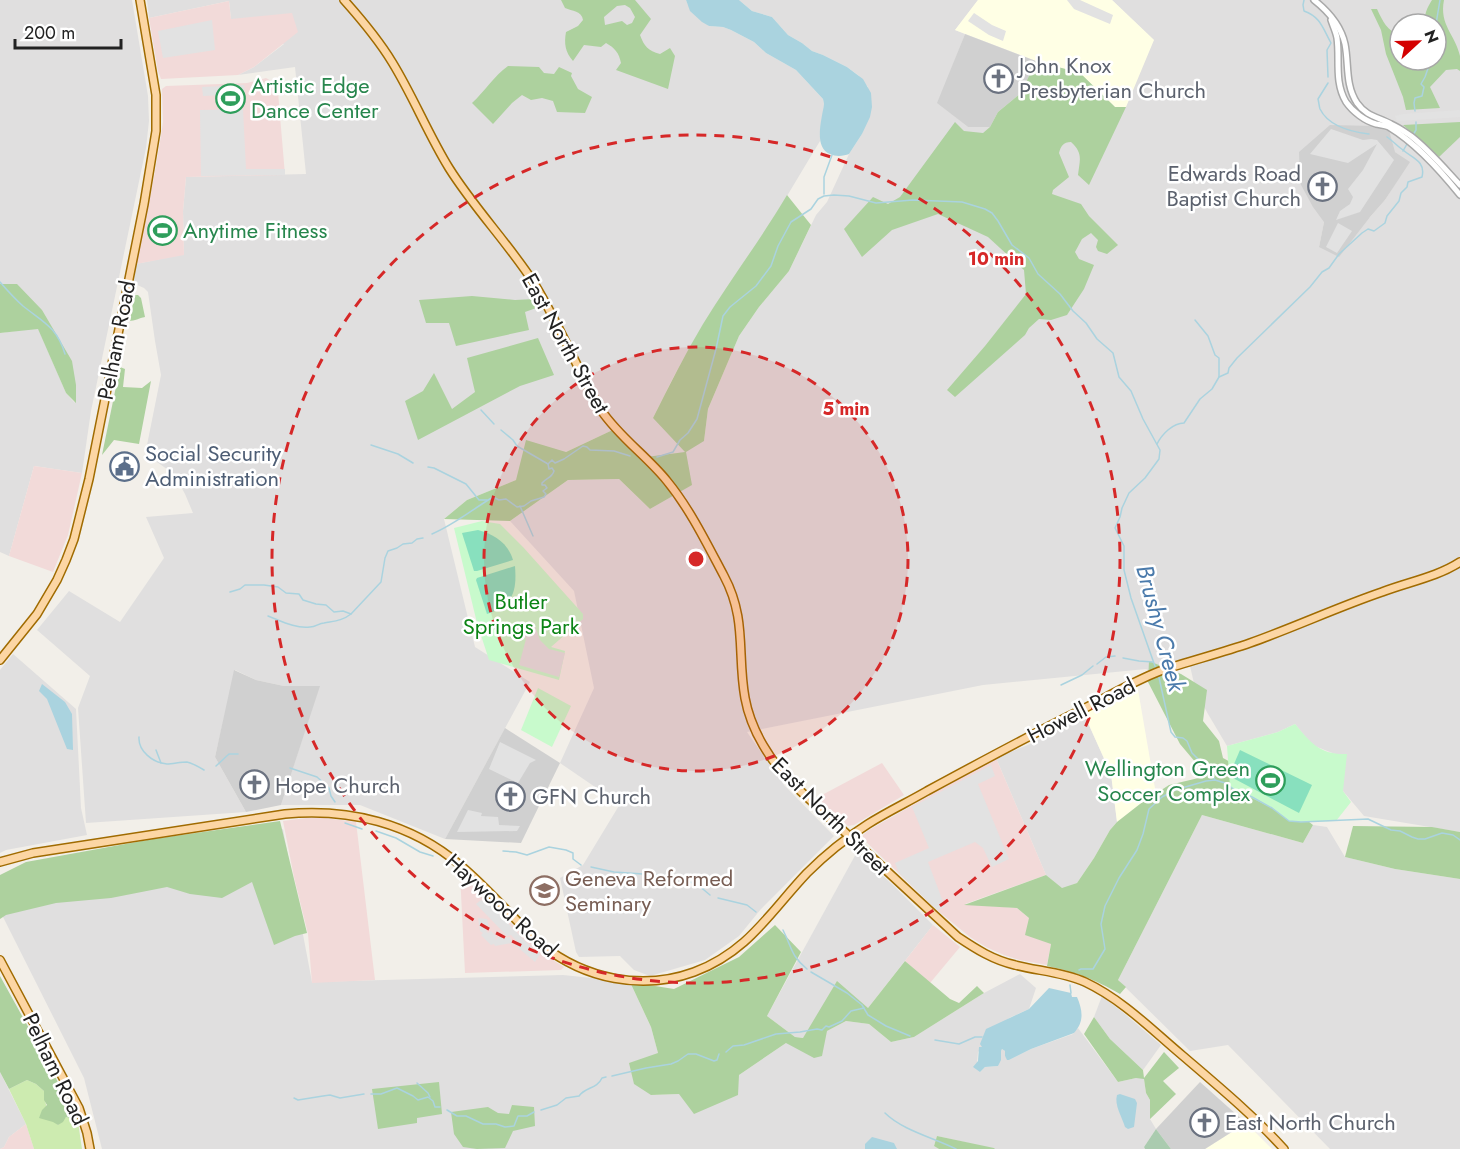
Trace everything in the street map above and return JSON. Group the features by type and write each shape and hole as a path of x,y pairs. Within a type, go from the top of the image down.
{"main road":[{"name":"Pelham Road","path":"0,660 37,614 57,580 74,539 89,479 143,208 156,130 156,95 140,0"},
{"name":"East North Street","path":"344,0 394,64 434,143 450,169 533,282 601,410 618,431 667,481 690,515 724,576 735,602 739,620 745,700 751,719 761,742 786,777 948,928 973,948 1011,964 1076,979 1114,998 1253,1118 1284,1149"},
{"name":"Howell Road","path":"850,837 876,819 984,760 1147,676 1240,646 1382,592 1445,571 1460,562"},
{"name":"Haywood Road","path":"0,862 33,853 285,814 321,812 363,817 394,825 442,851 479,882 534,938 565,961 591,973 618,980 642,981 667,979 692,973 730,954 751,936 818,863 850,837"},
{"name":"Pelham Road","path":"0,960 79,1108 90,1149"}],"street":[{"path":"1314,0 1339,28 1343,38 1348,82 1359,105 1367,114 1391,123 1413,138 1460,185"},
{"path":"1329,16 1337,39 1337,68 1347,102 1360,116 1376,124 1388,126 1410,142 1460,195"}],"shaded area":[{"path":"0,0 132,0 148,96 149,121 146,148 91,411 82,473 34,466 9,556 0,552 0,333 38,328 66,393 75,403 17,285 0,284"},
{"path":"147,0 686,0 688,5 709,26 731,30 754,42 766,53 796,70 823,99 820,141 772,221 704,323 653,418 704,441 708,409 739,336 759,307 789,271 816,215 827,202 849,154 862,134 868,87 847,67 812,51 788,35 772,17 752,11 739,0 978,0 955,30 965,34 938,103 968,127 990,127 998,112 1021,93 1036,61 1080,73 1154,40 1112,0 1460,0 1460,832 1364,816 1343,791 1335,754 1312,745 1295,724 1278,732 1227,746 1196,692 1190,666 1161,676 1146,669 983,685 747,732 784,785 834,836 761,909 739,936 705,960 650,976 634,970 620,956 579,957 560,878 583,865 620,804 560,763 594,688 574,591 510,521 568,480 619,479 650,509 691,485 646,457 619,427 566,452 516,480 467,500 444,519 475,647 530,682 445,839 360,805 281,805 319,687 284,686 256,680 235,670 215,757 246,812 86,823 78,708 90,676 37,630 69,591 120,622 164,558 146,517 193,513 174,474 154,460 147,445 161,375 148,292 134,282 136,264 184,254 183,211 186,177 306,174 295,67 238,75 254,67 284,44 231,19 229,1 149,18","holes":["1395,152 1409,162 1385,200 1370,217 1319,247 1324,222"]},
{"path":"978,0 1112,0 1154,40 1126,107 1115,107 1080,73 1036,61 955,30"},
{"path":"1067,0 1080,0 1113,15 1110,24 1074,9"},
{"path":"229,1 231,19 292,13 298,32 254,67 238,75 161,79 149,18"},
{"path":"974,13 1006,31 1003,41 968,21"},
{"path":"212,20 215,50 163,58 158,31"},
{"path":"965,34 1036,61 1021,93 998,112 990,127 968,127 937,103"},
{"path":"266,78 273,82 278,92 285,175 186,177 183,211 184,255 136,264 161,136 162,89 166,86 247,83"},
{"path":"244,85 245,94 203,96 202,87"},
{"path":"243,109 246,169 285,169 285,175 201,176 200,110"},
{"path":"1460,110 1460,117 1397,121 1395,116 1403,114"},
{"path":"1330,125 1375,126 1389,130 1395,152 1410,162 1385,200 1339,257 1319,247 1324,222 1300,183 1299,152"},
{"path":"1331,129 1363,140 1377,140 1394,160 1360,212 1336,220 1340,211 1350,204 1353,197 1348,189 1363,170 1377,144 1348,163 1310,154"},
{"path":"1338,223 1352,231 1337,253 1326,247"},
{"path":"34,466 82,473 68,535 53,572 9,556"},
{"path":"530,621 534,623 540,640 549,649 565,653 559,677 519,665 526,639 519,632 520,627"},
{"path":"13,654 76,709 81,808 87,835 0,853 0,670"},
{"path":"234,670 256,680 284,686 320,686 281,805 246,812 215,757"},
{"path":"1137,684 1156,794 1117,822 1111,774 1084,714"},
{"path":"1084,714 1111,774 1117,822 1077,883 1062,889 1046,875 996,758 1035,742"},
{"path":"505,728 560,763 521,843 445,839"},
{"path":"500,742 536,760 530,763 518,783 489,769"},
{"path":"996,758 1046,875 965,904 1017,908 1029,918 1051,944 1047,965 1004,955 970,937 937,910 862,838 869,830"},
{"path":"882,763 904,795 854,825 848,826 821,802 822,795"},
{"path":"991,765 995,776 978,784 1009,859 992,867 983,848 975,842 928,862 945,907 937,910 899,873 895,863 929,848 912,807"},
{"path":"468,810 482,813 481,816 498,817 499,825 520,826 517,831 457,832"},
{"path":"1202,815 1303,843 1313,825 1327,827 1345,857 1395,869 1460,879 1460,1149 1330,1149 1228,1045 1190,1051 1118,980"},
{"path":"306,818 356,822 375,980 312,983 308,934 283,821"},
{"path":"283,829 312,982 563,975 630,982 651,1027 658,1053 651,1095 679,1094 739,1075 786,1043 827,1031 846,1021 869,1024 891,1042 914,1037 984,993 1020,974 1036,988 1029,1009 986,1033 983,1047 978,1052 977,1063 980,1072 985,1067 998,1066 1002,1049 1009,1060 1031,1049 1073,1034 1078,1028 1118,1082 1144,1078 1146,1093 1150,1100 1150,1119 1156,1129 1144,1147 1145,1149 995,1149 937,1136 934,1146 939,1149 102,1149 84,1078 0,911 0,894"},
{"path":"857,852 933,925 868,1008 803,1038 795,1037 767,1016"},
{"path":"460,874 543,954 564,967 561,970 465,973"},
{"path":"485,899 540,954 535,962 515,945 516,940 511,935 507,936 476,904"},
{"path":"478,918 487,919 489,929 486,931 488,933 491,931 496,936 495,940 505,936 510,937 512,943 491,945 481,935 483,933 480,931"},
{"path":"933,925 960,947 930,983 905,961"},
{"path":"1102,996 1161,1045 1143,1070 1110,1039 1094,1017"},
{"path":"0,1072 26,1124 9,1137 4,1147 0,1149"},
{"path":"1200,1082 1246,1123 1205,1149 1171,1149 1156,1129"},
{"path":"1246,1123 1272,1149 1205,1149"},
{"path":"26,1124 34,1149 0,1149 4,1147 9,1137"},
{"path":"1156,1129 1171,1149 1145,1149 1144,1147"}],"green space":[{"path":"561,0 635,0 651,19 640,35 645,45 649,50 660,54 670,48 675,56 668,89 616,70 621,63 619,56 606,43 601,47 584,45 573,61 566,47 566,32 578,26 583,20 579,13 565,8","holes":["625,5 630,8 635,17 632,23 627,25 622,21 605,25 604,17 617,6"]},
{"path":"1432,0 1444,0 1443,12 1426,11"},
{"path":"1371,9 1377,9 1388,27 1388,59 1381,30"},
{"path":"1448,27 1460,56 1460,71 1448,70"},
{"path":"1036,61 1080,73 1115,107 1126,107 1089,185 1078,175 1080,157 1077,150 1071,142 1063,145 1059,153 1069,177 1053,190 1052,194 1081,204 1089,216 1118,245 1107,254 1098,251 1096,247 1098,240 1091,233 1082,239 1075,252 1079,259 1094,265 1084,289 1067,315 1051,320 1039,319 1025,335 955,397 947,390 1026,294 1024,270 988,237 938,214 892,230 862,257 844,229 873,197 888,204 900,197 955,122 964,131 983,133 990,127 998,112 1021,93"},
{"path":"508,66 539,67 544,73 554,74 559,67 572,73 571,76 578,89 592,97 585,113 557,112 553,101 542,98 531,100 522,95 493,124 472,103"},
{"path":"1393,72 1444,72 1430,87 1440,108 1406,110"},
{"path":"1460,122 1460,137 1439,157 1403,125"},
{"path":"787,195 811,225 789,271 759,307 739,336 708,409 704,441 686,452 692,485 650,509 619,479 568,480 510,521 444,519 467,500 516,480 526,440 566,452 619,427 646,457 685,452 653,418 703,324"},
{"path":"0,284 17,284 42,310 72,361 76,403 66,393 38,329 0,333"},
{"path":"135,295 141,298 145,317 129,321"},
{"path":"472,296 515,300 535,299 539,307 525,312 529,330 456,346 449,323 426,323 419,300"},
{"path":"538,338 554,375 520,386 418,440 405,401 423,391 434,373 452,409 475,392 467,358"},
{"path":"120,367 125,369 123,387 142,388 151,381 139,444 114,440 102,455"},
{"name":"Butler Springs Park","path":"482,521 500,524 583,614 583,619 551,647 565,651 559,680 489,660 477,623 454,528"},
{"path":"478,530 500,540 508,549 513,560 474,571 462,533"},
{"path":"515,566 514,590 508,602 487,614 477,578"},
{"path":"1149,661 1181,674 1207,690 1203,721 1219,741 1223,758 1313,825 1303,843 1202,815 1118,980 1126,987 1120,994 1085,977 1047,966 1051,944 1025,935 1029,918 1017,908 964,905 1046,875 1062,888 1077,883 1117,822 1169,785 1207,776 1180,744 1148,682"},
{"path":"538,688 571,706 552,747 521,730"},
{"path":"1295,724 1306,737 1323,750 1347,754 1343,791 1351,802 1336,821 1289,821 1272,808 1230,787 1227,746 1278,732"},
{"name":"Wellington Green Soccer Complex","path":"1240,750 1312,785 1299,813 1231,777"},
{"path":"280,821 307,933 274,945 252,882 222,898 190,894 167,887 111,898 56,903 6,915 0,919 0,875 26,862 153,839"},
{"path":"1353,826 1432,827 1460,832 1460,879 1395,869 1345,857"},
{"path":"775,925 801,952 767,1016 795,1037 803,1038 837,981 868,1008 905,961 950,999 959,1003 977,986 984,993 914,1037 891,1042 869,1024 846,1021 827,1031 822,1056 814,1058 786,1043 739,1075 738,1095 694,1114 679,1094 651,1095 634,1084 629,1063 658,1053 651,1027 630,982 674,989 739,957"},
{"path":"0,976 52,1070 72,1112 72,1119 66,1117 58,1125 39,1118 47,1105 44,1100 44,1091 27,1080 9,1089 0,1072"},
{"path":"1094,1017 1110,1039 1143,1070 1144,1078 1164,1052 1179,1068 1163,1081 1176,1094 1150,1119 1150,1100 1146,1093 1144,1079 1136,1078 1118,1082 1084,1034"},
{"path":"27,1080 44,1091 48,1110 58,1125 66,1117 72,1119 72,1112 78,1122 82,1149 34,1149 26,1124 9,1089"},
{"path":"439,1082 442,1114 417,1118 417,1123 378,1129 372,1089"},
{"path":"512,1105 534,1107 535,1126 513,1131 505,1148 463,1147 454,1134 451,1112 488,1107 498,1113 509,1114"},
{"path":"937,1136 995,1149 939,1149 934,1146"}],"water":[{"path":"686,0 739,0 752,11 772,17 788,35 812,51 847,67 863,79 871,93 872,107 862,134 849,154 835,156 825,150 820,139 823,99 796,70 766,53 754,42 731,30 709,26 702,22 690,11"},
{"path":"42,684 65,702 72,714 73,750 67,749 47,699 39,691"},
{"path":"1049,988 1071,993 1072,997 1077,997 1082,1016 1080,1025 1074,1033 1009,1060 1002,1049 998,1066 985,1067 980,1072 973,1067 978,1061 979,1047 982,1047 980,1044 986,1029 1029,1009"},
{"path":"1120,1094 1135,1099 1137,1103 1134,1127 1128,1129 1117,1107 1116,1099"},
{"path":"872,1137 894,1143 897,1149 865,1149 865,1144"}],"waterway":[{"name":"Brushy Creek","path":"1304,0 1304,11 1318,20 1331,43 1327,50 1328,77"},
{"path":"1438,12 1440,0"},
{"path":"1415,111 1415,98 1422,96 1424,87 1421,84 1427,72"},
{"name":"Brushy Creek","path":"1328,83 1318,99 1324,115 1342,128 1369,134"},
{"path":"1413,135 1416,122"},
{"name":"Brushy Creek","path":"1157,444 1168,430 1184,423 1219,377 1228,373 1237,358 1310,287 1322,272 1329,268 1339,254 1362,233 1368,229 1374,231 1385,223 1408,182 1422,177 1422,167 1417,160 1387,137"},
{"name":"Brushy Creek","path":"1403,151 1407,144"},
{"path":"824,194 824,177 832,155"},
{"path":"657,457 673,452 697,419 723,316 730,307 756,286 771,266 778,246 791,222 811,209 818,199 834,195 849,196 876,203 913,200 962,202 985,209 992,213 1012,245 1029,258 1038,274 1060,294 1097,339 1113,353 1119,377 1131,391 1160,450 1159,459 1145,478 1129,493 1115,528 1124,546 1124,570 1131,598 1156,669"},
{"path":"0,282 20,303 53,331 65,354"},
{"path":"1195,320 1208,336 1215,355 1219,358 1219,377"},
{"path":"481,410 494,424"},
{"path":"501,430 517,446 548,464"},
{"path":"371,445 398,454 413,463"},
{"path":"432,534 456,522 493,497 499,500 506,499 517,507 544,497 546,494 543,491 547,488 542,483 554,471 552,468 549,469 548,464 552,460 555,463 564,459 583,446 590,450 614,451 630,456"},
{"path":"428,467 466,484 479,500 487,500"},
{"path":"520,506 533,536"},
{"path":"230,592 245,585 278,587 286,593 299,594 303,600 326,605 334,612 343,611 351,614 381,582 388,551 423,538"},
{"path":"268,616 299,627 312,627 351,614"},
{"path":"1097,664 1106,657 1115,656"},
{"path":"1123,658 1153,662"},
{"path":"1061,685 1082,675 1093,666"},
{"name":"Brushy Creek","path":"1158,673 1171,732 1175,737 1187,741 1192,753 1210,771 1215,780"},
{"path":"139,737 141,747 147,755 157,761 167,764 187,762 204,770"},
{"path":"156,750 161,763"},
{"path":"216,766 229,754 238,754"},
{"path":"290,768 317,777 329,788 335,802"},
{"name":"Brushy Creek","path":"1079,970 1093,969 1105,949 1101,924 1105,906 1137,850 1149,809 1162,797 1175,790 1215,780 1272,808 1289,821 1368,819 1418,839 1442,833 1453,835 1460,840"},
{"path":"345,823 362,829"},
{"path":"376,831 433,856"},
{"path":"503,851 527,855 549,847 566,850 573,853 573,859 581,865"},
{"path":"591,867 614,872 672,876 698,885 710,895"},
{"path":"718,898 747,905 756,912"},
{"path":"783,930 795,956 807,969"},
{"path":"811,972 847,993 862,1005 868,1015 910,1036"},
{"path":"1070,985 1071,993"},
{"path":"726,1052 733,1046 744,1045 776,1034 822,1030 826,1026 829,1027 842,1021 851,1011 864,1008"},
{"path":"935,1040 959,1044 975,1037 982,1037"},
{"path":"612,1076 671,1064 688,1054 696,1054 714,1061 717,1060 719,1054"},
{"path":"541,1110 557,1105 566,1098 579,1096 606,1077"},
{"path":"417,1083 430,1097"},
{"path":"371,1094 381,1094 397,1088 418,1100 428,1097 433,1101 435,1107 440,1107"},
{"path":"294,1098 298,1100 330,1095 340,1098 364,1094"},
{"path":"447,1110 457,1116 466,1116 483,1124 505,1127 514,1126 518,1116 527,1116 534,1112"},
{"path":"885,1113 909,1129 956,1149"}],"place":[{"name":"John Knox Presbyterian Church","path":"998,78"},
{"name":"Artistic Edge Dance Center","path":"230,98"},
{"name":"Edwards Road Baptist Church","path":"1322,186"},
{"name":"Anytime Fitness","path":"162,230"},
{"name":"Social Security Administration","path":"124,466"},
{"name":"Wellington Green Soccer Complex","path":"1271,781"},
{"name":"Hope Church","path":"254,785"},
{"name":"GFN Church","path":"511,796"},
{"name":"Geneva Reformed Seminary","path":"544,891"},
{"name":"East North Church","path":"1204,1122"}]}
